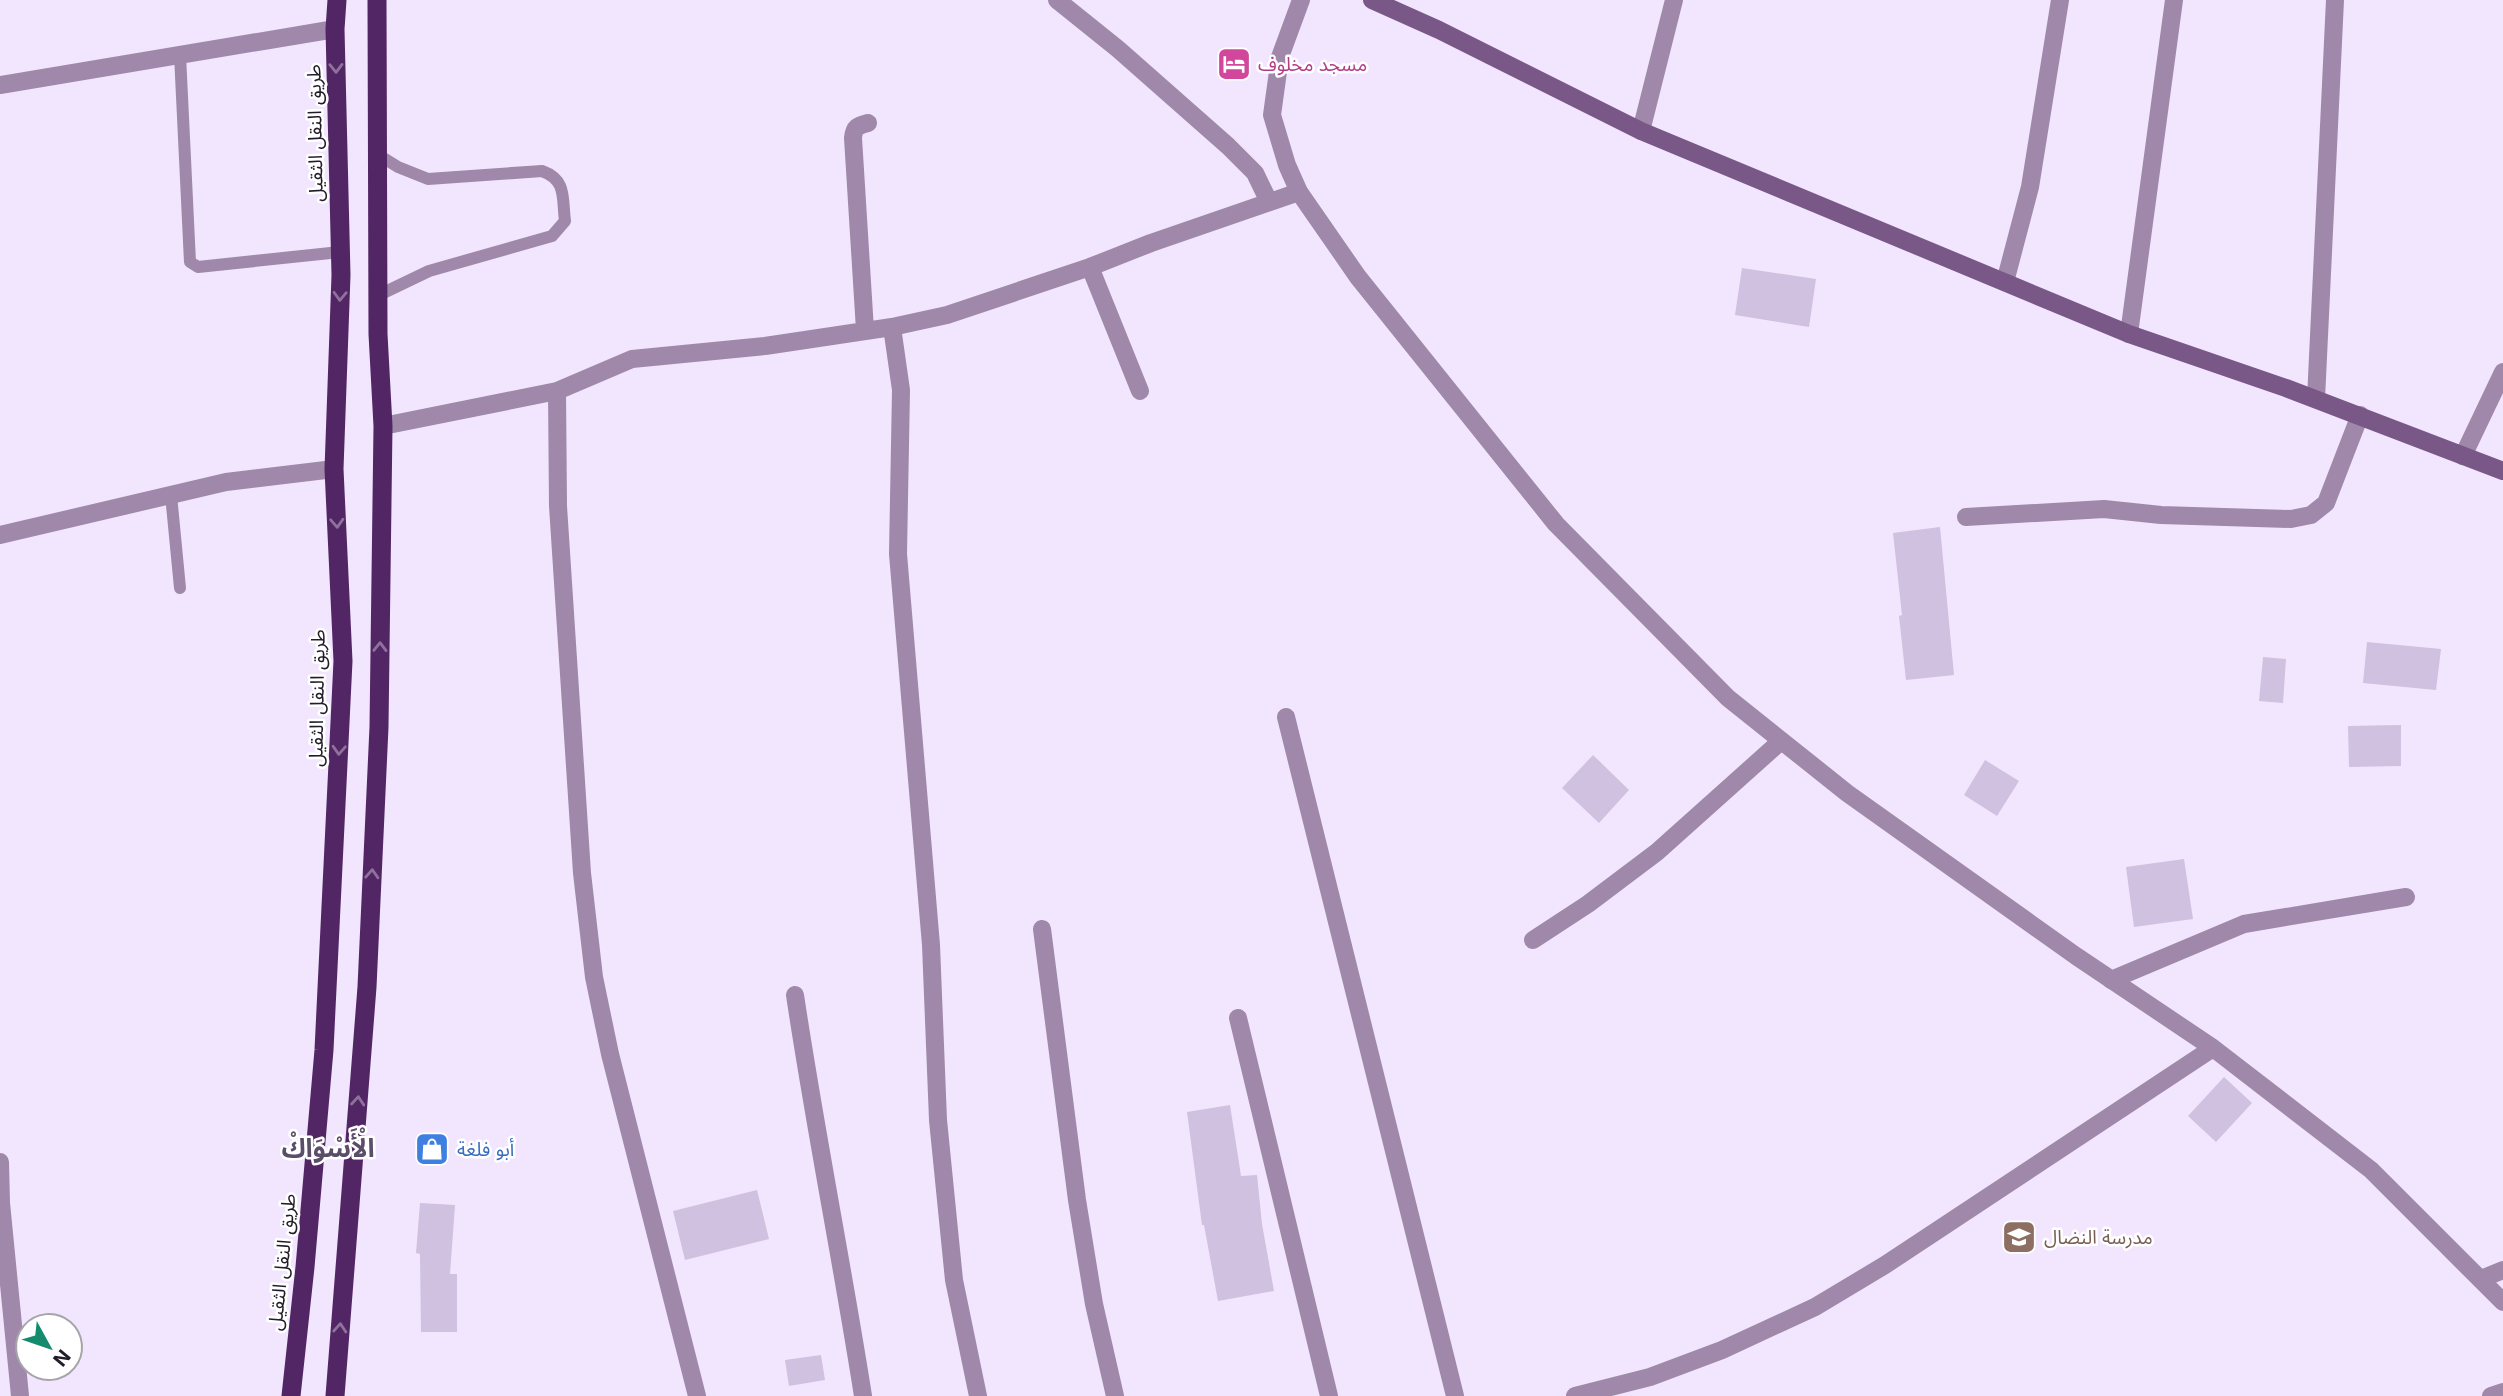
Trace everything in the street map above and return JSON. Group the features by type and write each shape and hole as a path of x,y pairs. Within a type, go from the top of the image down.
{"highway":[{"name":"طريق النقل الثقيل","path":"291,1396 324,1050 343,661 334,469 340,252 335,29 337,0"},
{"path":"335,1396 367,988 379,727 383,426 378,334 377,0"}],"main road":[{"path":"1372,0 1641,131 2130,334 2360,415 2503,471"}],"street":[{"path":"1057,0 1118,49 1228,146 1255,173 1269,202"},
{"path":"1301,0 1280,57 1272,116 1299,192 1358,277 1556,524 1728,698 1847,793 2111,980 2213,1048 2371,1170 2503,1302"},
{"path":"1641,131 1674,0"},
{"path":"2005,282 2030,187 2060,0"},
{"path":"2130,334 2174,0"},
{"path":"2316,399 2335,0"},
{"path":"0,85 335,29"},
{"path":"865,330 853,138 857,126 868,122"},
{"path":"383,426 557,391 632,359 765,346 892,327 947,315 1299,192"},
{"path":"1090,267 1140,391"},
{"path":"892,327 901,390 898,554 931,945 938,1120 954,1280 978,1396"},
{"path":"2463,456 2503,372"},
{"path":"557,391 558,506 582,873 594,977 610,1054 697,1396"},
{"path":"1966,517 2104,509 2161,515 2252,518 2291,519 2311,515 2326,503 2360,415"},
{"path":"0,535 226,482 334,469"},
{"path":"1286,717 1455,1396"},
{"path":"1534,940 1588,904 1657,852 1781,741"},
{"path":"2111,980 2244,924 2406,897"},
{"path":"1042,929 1077,1200 1094,1304 1115,1396"},
{"path":"795,995 863,1396"},
{"path":"1238,1018 1329,1396"},
{"path":"1575,1396 1650,1377 1760,1334 1815,1307 1896,1258 2213,1048"},
{"path":"0,1162 1,1203 20,1396"},
{"path":"2481,1279 2503,1270"},
{"path":"2491,1396 2503,1392"}],"lane":[{"path":"180,55 190,262 198,267 340,252"},
{"path":"377,153 398,167 428,179 542,171 555,176 561,184 565,221 552,236 429,271 379,295"},
{"path":"171,495 180,588"}],"building":[{"path":"1742,268 1816,279 1809,327 1735,315"},
{"path":"1940,527 1954,675 1906,680 1893,533"},
{"path":"2367,642 2441,649 2436,690 2363,683"},
{"path":"2263,657 2286,659 2283,703 2259,701"},
{"path":"2401,725 2401,766 2349,767 2348,726"},
{"path":"1593,755 1629,790 1599,823 1562,788"},
{"path":"1985,760 2019,781 1997,816 1964,795"},
{"path":"2184,859 2193,919 2134,927 2126,867"},
{"path":"2224,1077 2252,1103 2216,1142 2188,1116"},
{"path":"1230,1105 1241,1176 1257,1175 1262,1224 1274,1291 1218,1301 1202,1225 1187,1112"},
{"path":"757,1190 769,1239 685,1260 673,1211"},
{"path":"420,1203 455,1205 450,1274 457,1274 457,1332 421,1332 420,1254 416,1253"},
{"path":"821,1355 825,1380 789,1386 785,1360"}],"place":[{"name":"مسجد مخلوف","path":"1234,64"},
{"name":"أبو فلغة","path":"432,1149"},
{"name":"مدرسة النضال","path":"2019,1237"}],"district":[{"name":"الْأَسْوَاكْ","path":"328,1147"}]}
